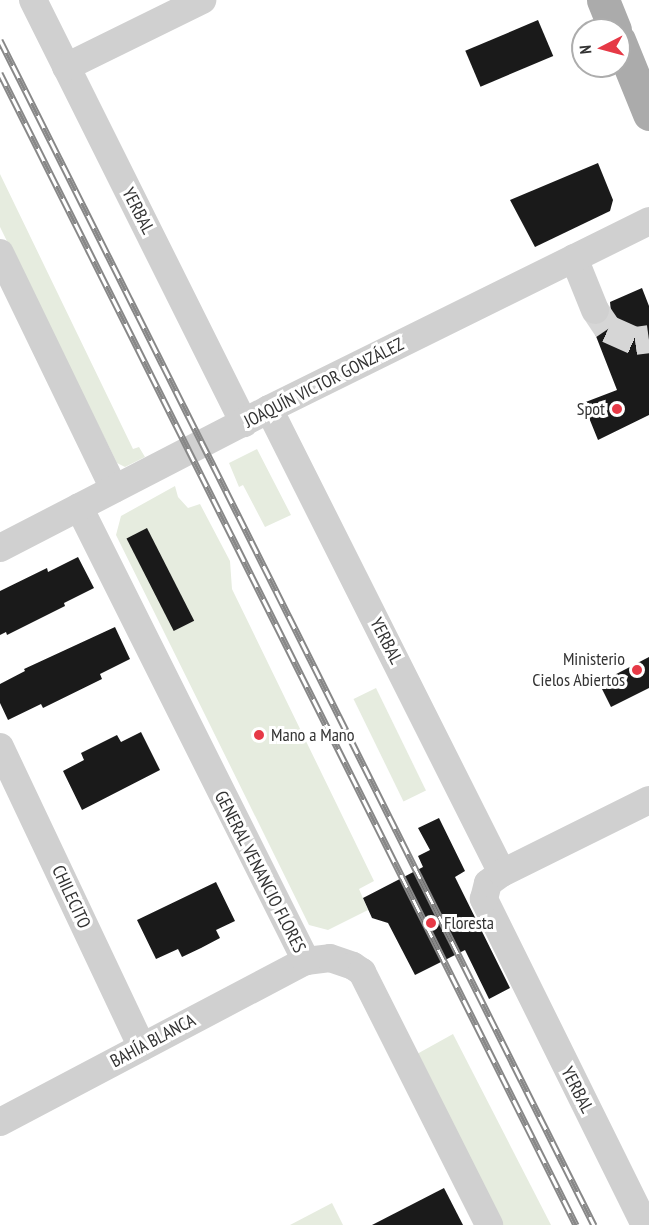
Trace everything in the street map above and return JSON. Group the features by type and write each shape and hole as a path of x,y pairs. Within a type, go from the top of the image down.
{"main road":[{"path":"603,0 610,18"},
{"path":"631,70 649,114"}],"street":[{"name":"YERBAL","path":"33,0 244,423"},
{"path":"66,67 202,0"},
{"name":"JOAQUÍN VICTOR GONZÁLEZ","path":"0,548 269,409 649,221"},
{"path":"0,253 114,489"},
{"path":"574,258 595,310"},
{"name":"YERBAL","path":"269,409 494,881 484,899 490,914 645,1225"},
{"name":"GENERAL VENANCIO FLORES","path":"79,507 306,961 330,958 353,966 362,972 489,1225"},
{"name":"CHILECITO","path":"0,747 142,1047"},
{"path":"494,881 649,801"},
{"name":"BAHÍA BLANCA","path":"0,1122 306,961"}],"shaded area":[{"path":"0,174 133,449 139,447 145,457 125,467 117,463 0,227"},
{"path":"257,449 291,515 265,527 243,485 239,487 229,463"},
{"name":"Mano a Mano","path":"175,486 178,497 188,508 200,504 230,561 232,589 374,881 359,889 368,910 328,930 309,925 116,535 121,516"},
{"path":"376,688 426,790 404,801 354,699"},
{"path":"453,1034 551,1225 501,1225 417,1054"},
{"path":"332,1203 343,1225 290,1225"}],"building":[{"path":"538,20 553,56 481,87 465,51"},
{"path":"598,163 613,200 610,211 535,247 510,200"},
{"path":"642,288 649,306 649,415 598,440 583,403 617,390 592,326 602,325 608,320 611,312 610,302"},
{"path":"147,528 194,621 174,631 127,538"},
{"path":"78,557 94,588 64,603 65,606 7,635 6,632 0,635 0,591 47,568 48,572"},
{"path":"115,627 130,659 100,674 102,679 43,708 41,704 8,720 0,703 0,684 25,671 24,669"},
{"name":"Ministerio Cielos Abiertos","path":"649,657 649,688 611,707 599,683"},
{"path":"141,732 160,770 82,810 63,771 84,760 81,753 117,735 121,742"},
{"path":"439,818 465,871 455,877 510,988 489,999 465,950 415,975 388,923 372,918 363,898 423,867 418,856 430,850 418,828"},
{"path":"216,882 235,921 216,930 220,938 201,948 182,957 178,949 156,959 137,920"},
{"path":"444,1188 463,1225 372,1225"}],"tunnel":[{"path":"595,310 608,329 635,341 649,339"}],"railway":[{"path":"0,40 594,1225"},
{"path":"0,73 576,1225"}],"place":[{"name":"Spot","path":"617,409"},
{"name":"Ministerio Cielos Abiertos","path":"637,670"},
{"name":"Mano a Mano","path":"259,735"},
{"name":"Floresta","path":"431,923"}]}
